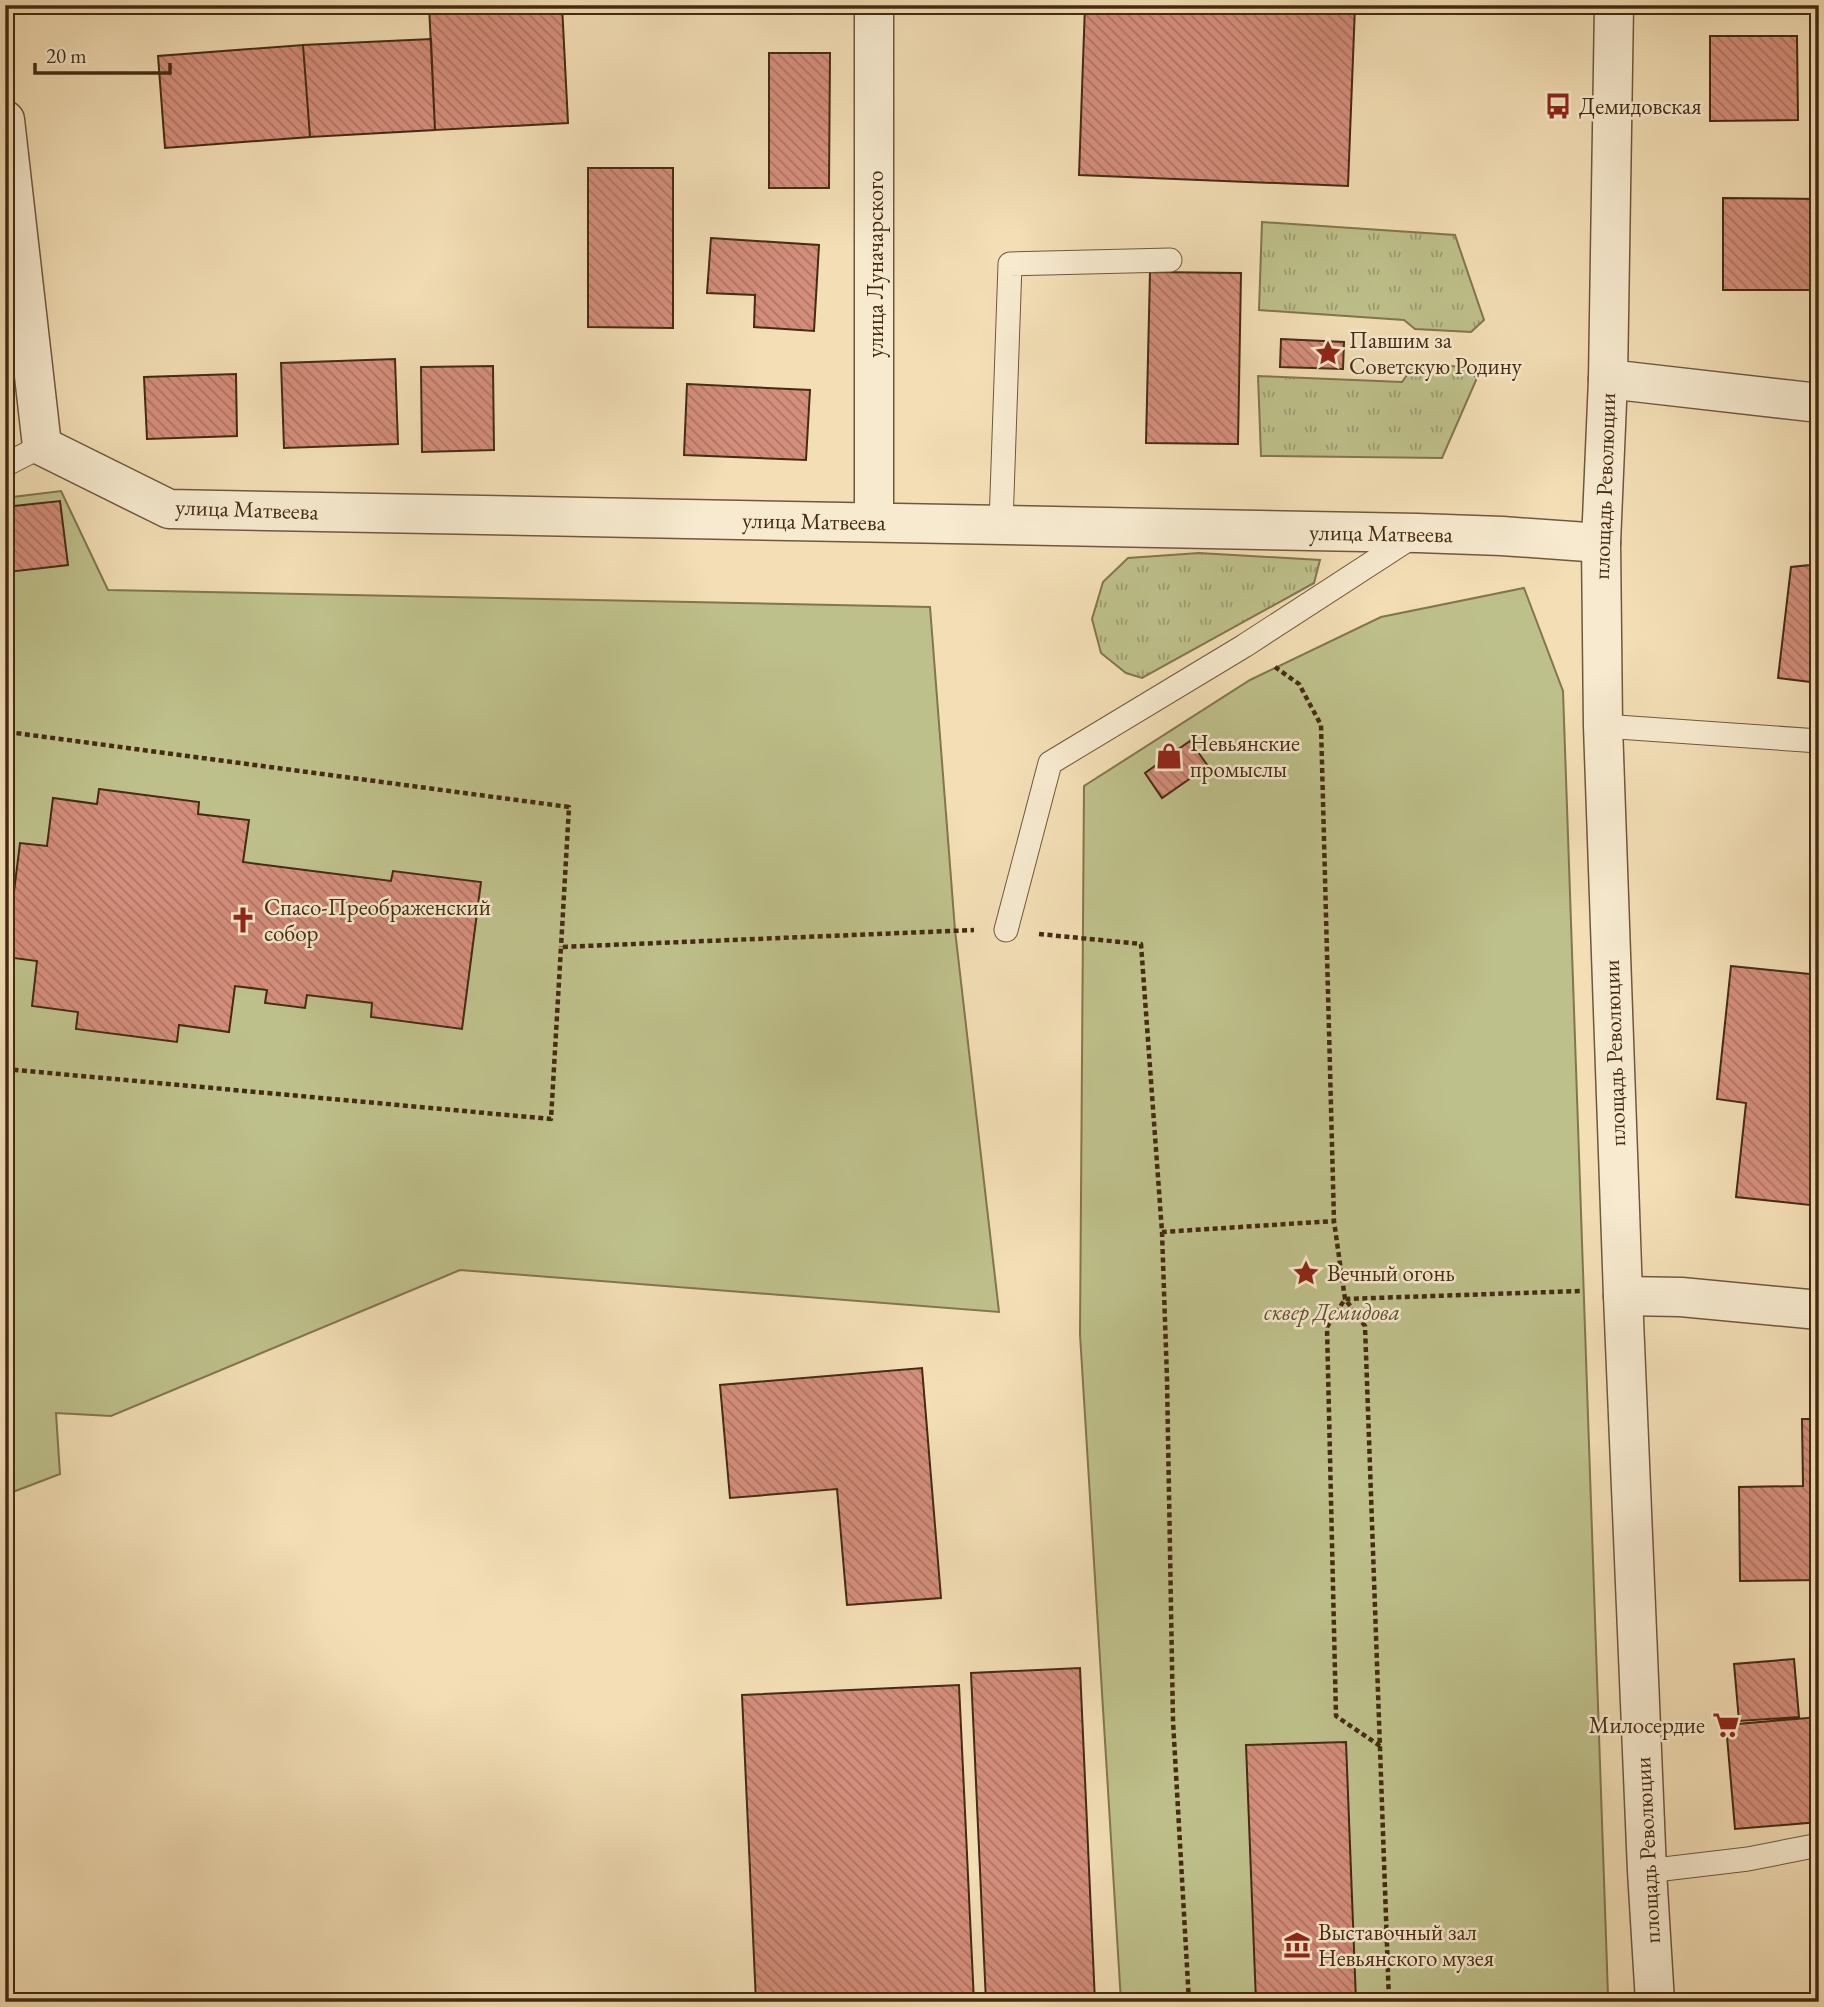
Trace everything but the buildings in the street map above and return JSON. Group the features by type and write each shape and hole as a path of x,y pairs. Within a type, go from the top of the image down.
{"street":[{"name":"улица Луначарского","path":"874,5 874,522"},
{"name":"площадь Революции","path":"1614,5 1608,379 1601,543 1603,726 1623,1296 1655,2002"},
{"path":"5,120 42,446"},
{"path":"1608,379 1819,402"},
{"name":"улица Матвеева","path":"42,446 169,509 1418,533 1601,543"},
{"path":"1623,1296 1681,1297 1819,1310"}],"lane":[{"path":"1001,524 1010,264 1170,260"},
{"path":"5,465 42,446"},
{"path":"1006,930 1050,764 1244,646 1418,533"},
{"path":"1603,726 1819,741"},
{"path":"1647,1871 1748,1859 1819,1845"}],"path":[{"path":"1244,646 1299,684 1321,725 1334,1221 1345,1299 1366,1326 1389,2002"},
{"path":"5,747 6,730 569,807 551,1119 5,1069"},
{"path":"561,947 955,930 1006,930 1142,944 1162,1232 1173,1721 1189,2002"},
{"path":"1162,1232 1334,1221"},
{"path":"1345,1299 1584,1291 1623,1296"},
{"path":"1345,1299 1327,1327 1336,1716 1380,1746"}],"green space":[{"path":"1262,222 1455,235 1484,320 1471,332 1415,329 1404,320 1259,310"},
{"path":"1415,364 1466,367 1477,378 1442,458 1261,456 1258,376 1402,382"},
{"path":"61,491 108,590 930,607 955,930 999,1312 460,1270 111,1416 56,1413 60,1474 5,1495 5,498"},
{"path":"1199,553 1320,560 1314,583 1142,678 1126,673 1101,653 1092,619 1103,582 1128,558"},
{"name":"сквер Демидова","path":"1524,588 1563,691 1608,1996 1462,2002 1121,2002 1080,1334 1084,786 1250,680 1381,617"}],"place":[{"name":"Демидовская","path":"1558,106"},
{"name":"Павшим за Советскую Родину","path":"1328,353"},
{"name":"Невьянские промыслы","path":"1169,756"},
{"name":"Спасо-Преображенский собор","path":"243,920"},
{"name":"Вечный огонь","path":"1306,1273"},
{"name":"Милосердие","path":"1726,1725"},
{"name":"Выставочный зал Невьянского музея","path":"1297,1945"}]}
